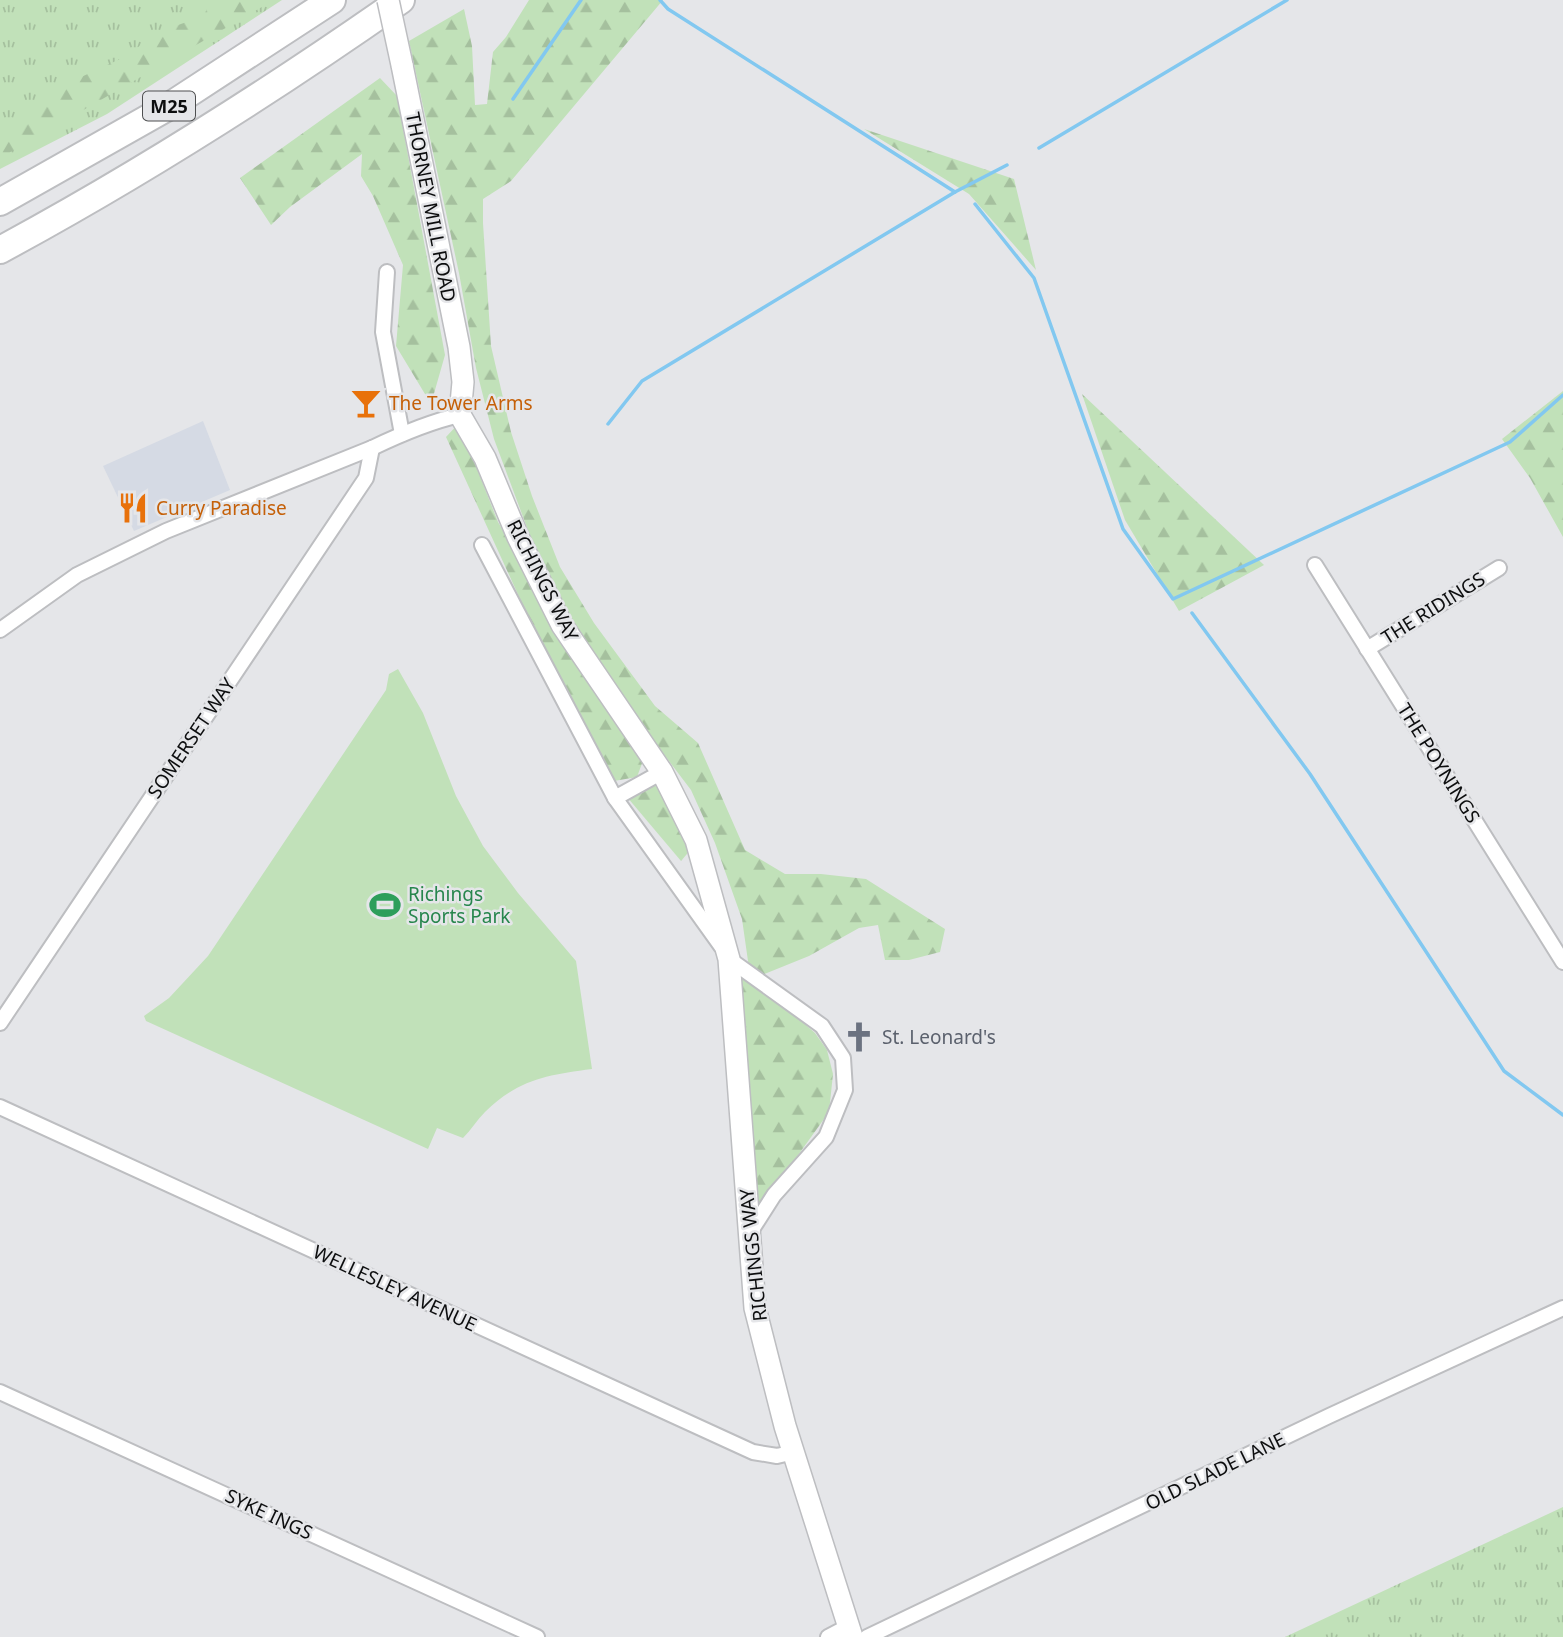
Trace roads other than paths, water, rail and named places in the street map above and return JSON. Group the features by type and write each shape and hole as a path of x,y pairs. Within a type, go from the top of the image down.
{"highway":[{"name":"M25","path":"0,202 168,107 332,0"},
{"name":"M25","path":"0,250 132,177 200,135 259,98 401,0"}],"street":[{"name":"THORNEY MILL ROAD","path":"388,0 459,347 463,382 460,415"},
{"path":"387,272 383,332 402,434"},
{"path":"0,630 77,575 166,531 402,434 460,415"},
{"name":"RICHINGS WAY","path":"460,415 485,458 518,537 562,625 662,772 696,841 728,957 755,1308 794,1452 850,1632"},
{"name":"SOMERSET WAY","path":"0,1023 366,478 372,448"},
{"name":"RICHINGS WAY","path":"482,544 615,798 728,957"},
{"name":"THE POYNINGS","path":"1315,565 1563,962"},
{"name":"THE RIDINGS","path":"1367,649 1499,568"},
{"path":"615,798 662,772"},
{"path":"728,957 822,1026 843,1058 845,1090 826,1137 774,1195 749,1234"},
{"name":"WELLESLEY AVENUE","path":"0,1107 753,1452 777,1456 794,1452"},
{"name":"OLD SLADE LANE","path":"867,1637 1328,1416 1563,1308"},
{"name":"SYKE INGS","path":"0,1392 537,1637"},
{"path":"828,1637 850,1632"}],"waterway":[{"path":"513,99 581,0"},
{"path":"660,0 668,9 955,192"},
{"path":"1039,148 1287,0"},
{"path":"608,424 642,381 955,192 1007,165"},
{"path":"975,204 1034,278 1123,529 1173,599 1510,442 1563,395"},
{"path":"1192,613 1310,774 1504,1071 1563,1115"}],"place":[{"name":"The Tower Arms","path":"366,403"},
{"name":"Curry Paradise","path":"133,508"},
{"name":"Richings Sports Park","path":"385,905"},
{"name":"St. Leonard's","path":"859,1037"}]}
